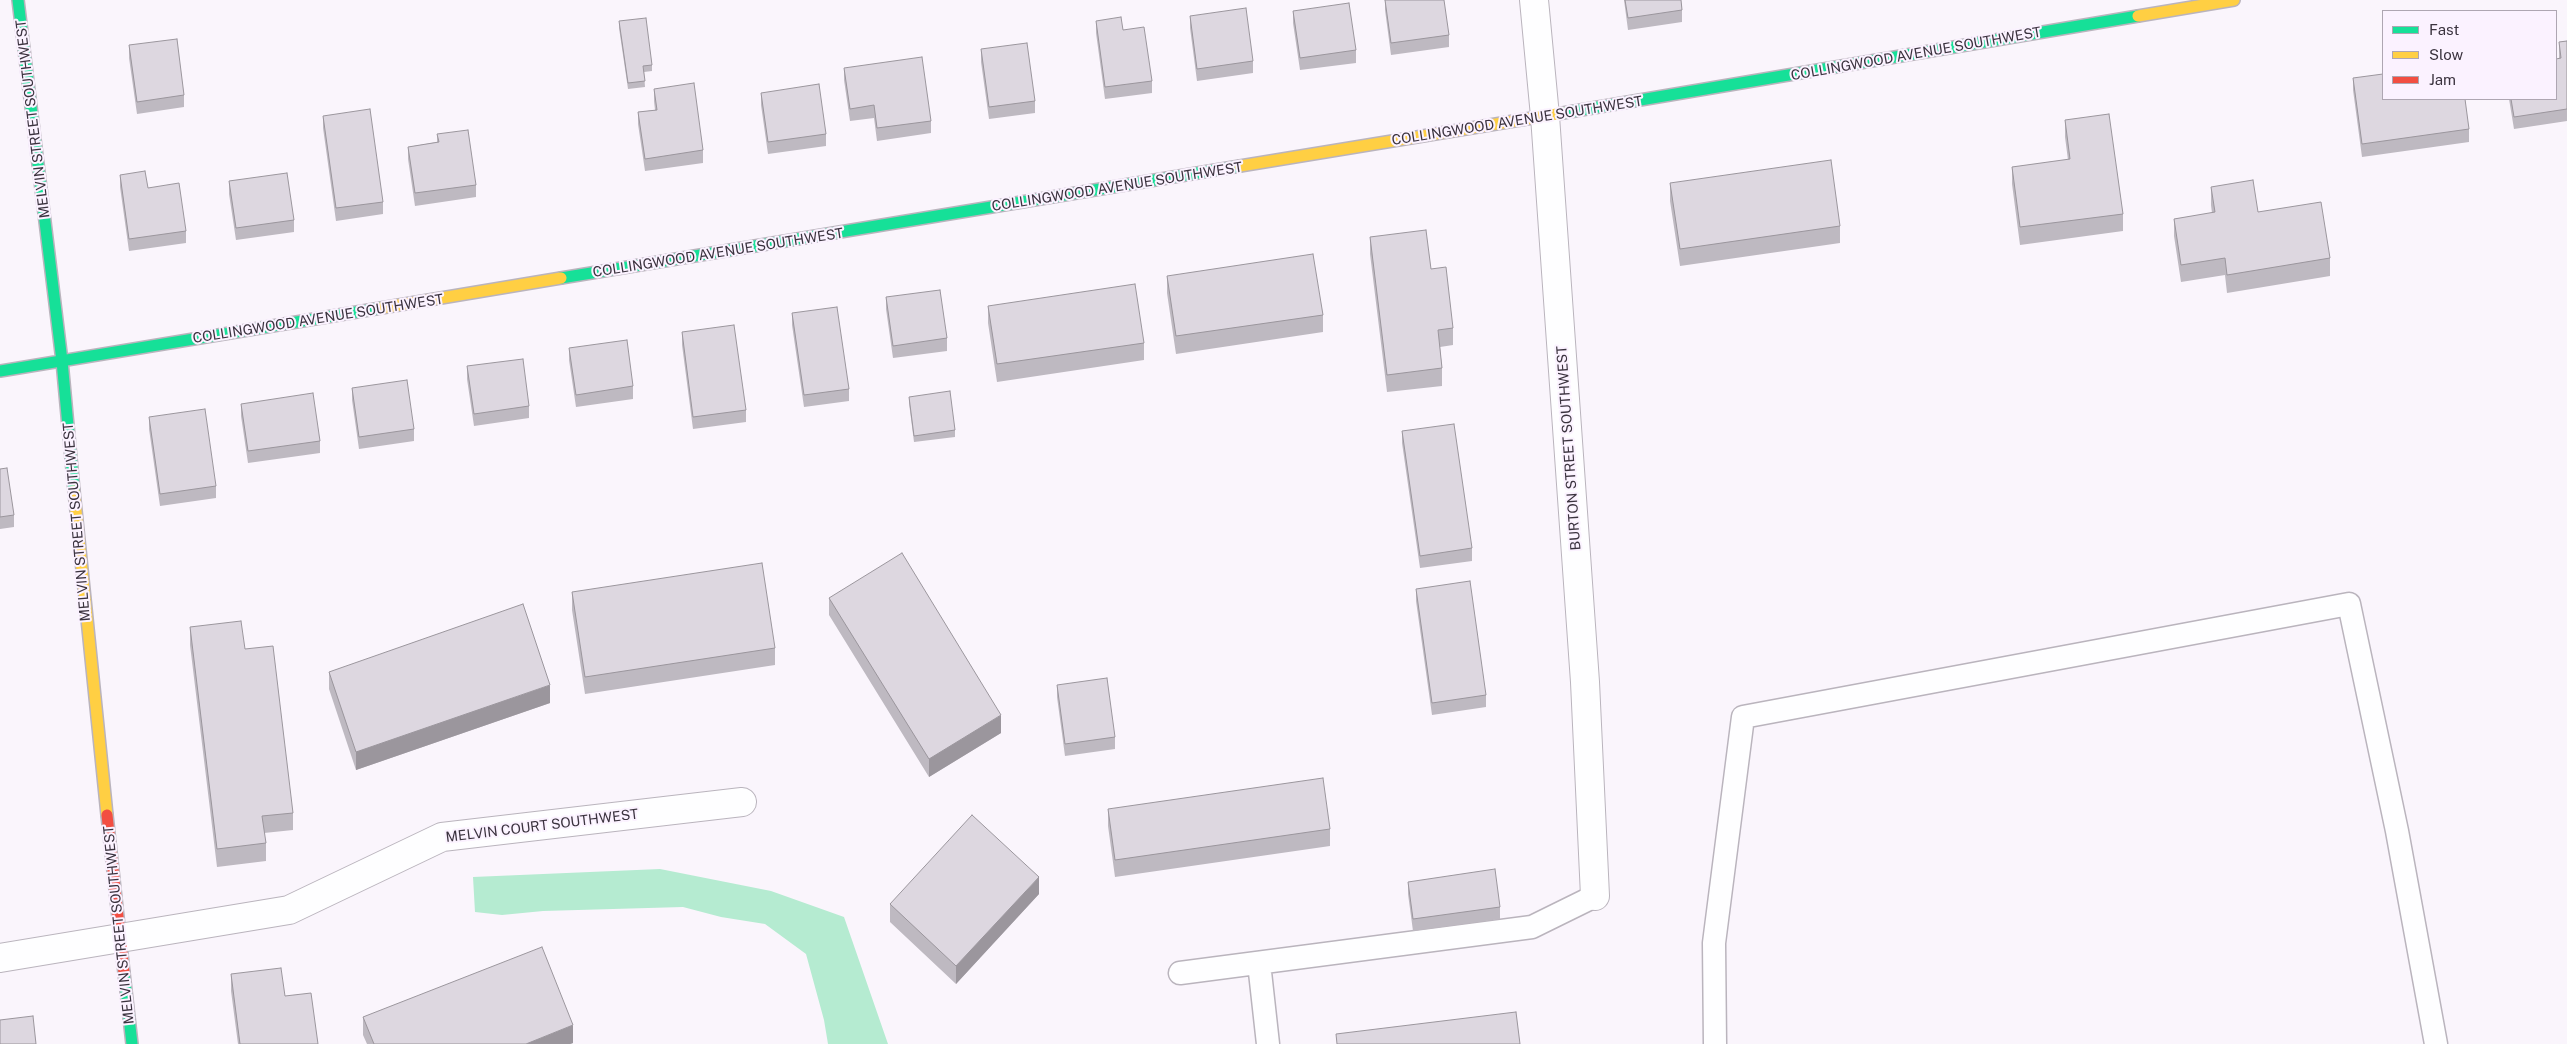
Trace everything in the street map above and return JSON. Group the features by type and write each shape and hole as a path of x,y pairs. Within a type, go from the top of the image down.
{"street":[{"name":"MELVIN STREET SOUTHWEST","path":"18,0 62,361 87,634 132,1044"},
{"name":"BURTON STREET SOUTHWEST","path":"1534,0 1545,116 1585,672 1595,896"},
{"name":"COLLINGWOOD AVENUE SOUTHWEST","path":"0,371 1545,116 2234,0"},
{"name":"MELVIN COURT SOUTHWEST","path":"0,958 289,910 442,837 742,802"}],"lane":[{"path":"1715,1044 1714,943 1743,718 2349,604 2396,831 2436,1044"},
{"path":"1180,973 1532,928 1595,896"},
{"path":"1259,962 1268,1044"}],"shaded area":[{"path":"660,869 771,891 844,917 888,1044 828,1044 824,1020 806,954 765,924 721,917 683,907 543,911 502,915 475,912 473,877"}],"building":[{"path":"1385,0 1444,0 1449,35 1391,43"},
{"path":"1625,0 1681,0 1682,10 1628,18"},
{"path":"1349,3 1356,50 1300,58 1293,11"},
{"path":"1246,8 1253,61 1197,69 1190,16"},
{"path":"1121,17 1123,30 1144,27 1152,81 1105,87 1096,21"},
{"path":"646,18 652,65 643,66 645,81 628,83 619,21"},
{"path":"177,39 184,95 137,102 129,45"},
{"path":"2567,41 2567,109 2514,117 2511,100 2557,100 2557,59 2561,58 2559,42"},
{"path":"1027,43 1035,101 989,107 981,49"},
{"path":"922,57 931,121 877,128 874,105 850,109 844,68"},
{"path":"2382,74 2382,100 2465,100 2469,129 2362,144 2353,78"},
{"path":"694,83 703,150 645,159 638,112 657,110 654,89"},
{"path":"819,84 826,134 768,142 761,93"},
{"path":"370,109 383,202 336,208 323,116"},
{"path":"2109,114 2123,214 2020,227 2012,167 2070,159 2065,120"},
{"path":"468,130 476,185 415,193 408,147 439,142 437,134"},
{"path":"1831,160 1840,226 1680,249 1670,183"},
{"path":"145,171 148,188 179,183 186,231 129,239 120,175"},
{"path":"287,173 294,220 236,228 229,181"},
{"path":"2253,180 2258,212 2321,202 2330,258 2227,275 2225,258 2181,265 2174,219 2215,212 2211,187"},
{"path":"1426,230 1431,269 1446,267 1453,328 1438,330 1442,368 1387,375 1370,237"},
{"path":"1313,254 1323,315 1176,336 1167,276"},
{"path":"1135,284 1144,343 997,364 988,306"},
{"path":"940,290 947,338 893,346 886,297"},
{"path":"837,307 849,389 804,395 792,313"},
{"path":"734,325 746,410 693,417 682,332"},
{"path":"627,340 633,386 576,395 569,348"},
{"path":"523,359 529,406 474,414 467,366"},
{"path":"407,380 414,429 359,437 352,388"},
{"path":"950,391 955,430 914,436 909,397"},
{"path":"313,393 320,441 248,451 241,404"},
{"path":"205,409 216,486 160,494 149,417"},
{"path":"1454,424 1472,548 1420,556 1402,431"},
{"path":"7,468 14,515 0,517 0,469"},
{"path":"902,553 1001,715 929,759 829,598"},
{"path":"762,563 775,648 585,677 572,592"},
{"path":"1470,581 1486,695 1432,703 1416,589"},
{"path":"523,604 550,685 356,752 329,672"},
{"path":"241,621 245,649 273,646 293,813 262,816 266,843 217,849 190,627"},
{"path":"1107,678 1115,737 1065,744 1057,685"},
{"path":"1323,778 1330,829 1115,860 1108,809"},
{"path":"972,815 1039,877 956,966 890,904"},
{"path":"1495,869 1500,907 1413,919 1408,882"},
{"path":"542,947 573,1025 526,1044 374,1044 363,1017"},
{"path":"281,968 285,996 311,993 318,1044 240,1044 231,974"},
{"path":"1516,1012 1520,1044 1337,1044 1336,1034"},
{"path":"33,1016 36,1044 0,1044 0,1020"}],"traffic: fast":[{"path":"18,0 62,361 74,491"},
{"path":"1563,113 2138,16"},
{"path":"561,278 1240,166"},
{"path":"0,371 381,308"},
{"path":"124,973 132,1044"}],"traffic: slow":[{"path":"2138,16 2234,0"},
{"path":"1240,166 1563,113"},
{"path":"381,308 561,278"},
{"path":"74,491 107,815"}],"traffic: jam":[{"path":"107,815 124,973"}]}
